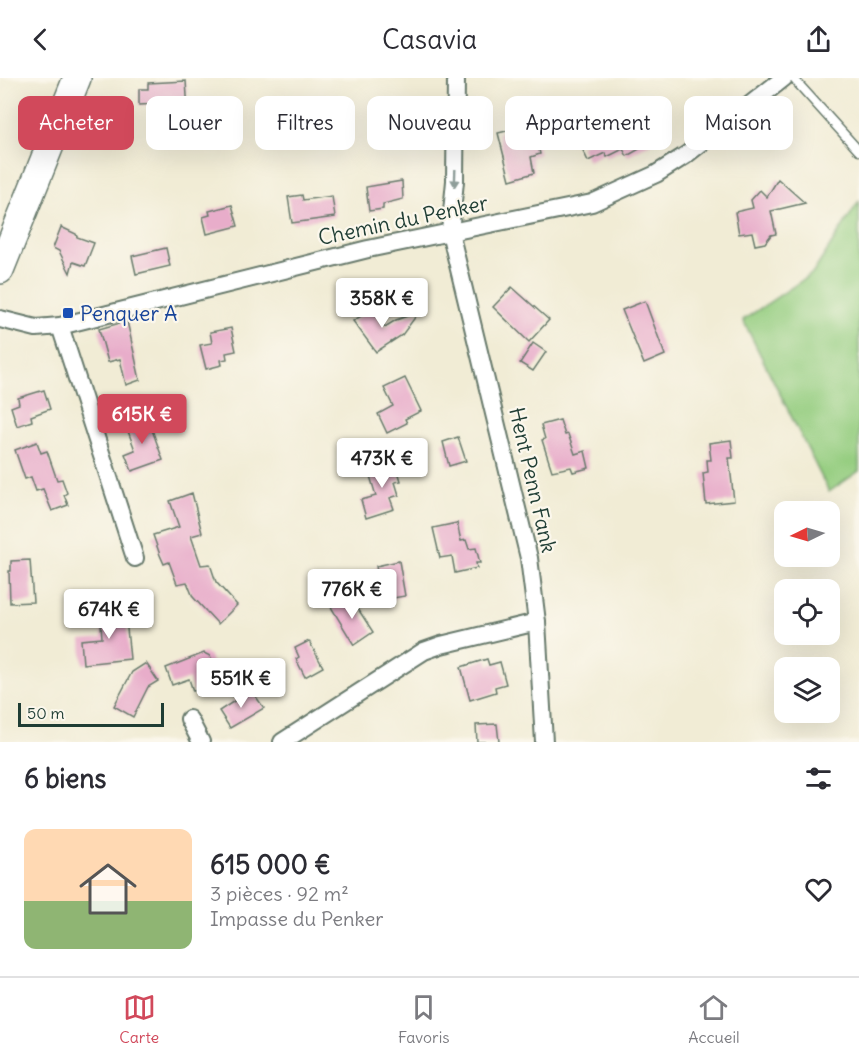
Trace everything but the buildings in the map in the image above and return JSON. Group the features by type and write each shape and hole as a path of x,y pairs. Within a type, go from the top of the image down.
{"main road":[{"path":"0,270 77,78"}],"street":[{"path":"450,232 456,181 456,78"},
{"name":"Chemin du Penker","path":"0,320 36,328 60,326 368,249 582,206 620,192 656,174 686,155 784,78"},
{"name":"Hent Penn Fank","path":"450,232 529,558 537,622 544,742"},
{"path":"60,326 135,558"},
{"path":"282,742 424,651 537,622"},
{"path":"189,718 201,742"}],"lane":[{"path":"793,78 859,151"}],"green space":[{"path":"859,201 859,471 829,492 743,320 813,273"}],"place":[{"name":"Penquer A","path":"68,313"}]}
